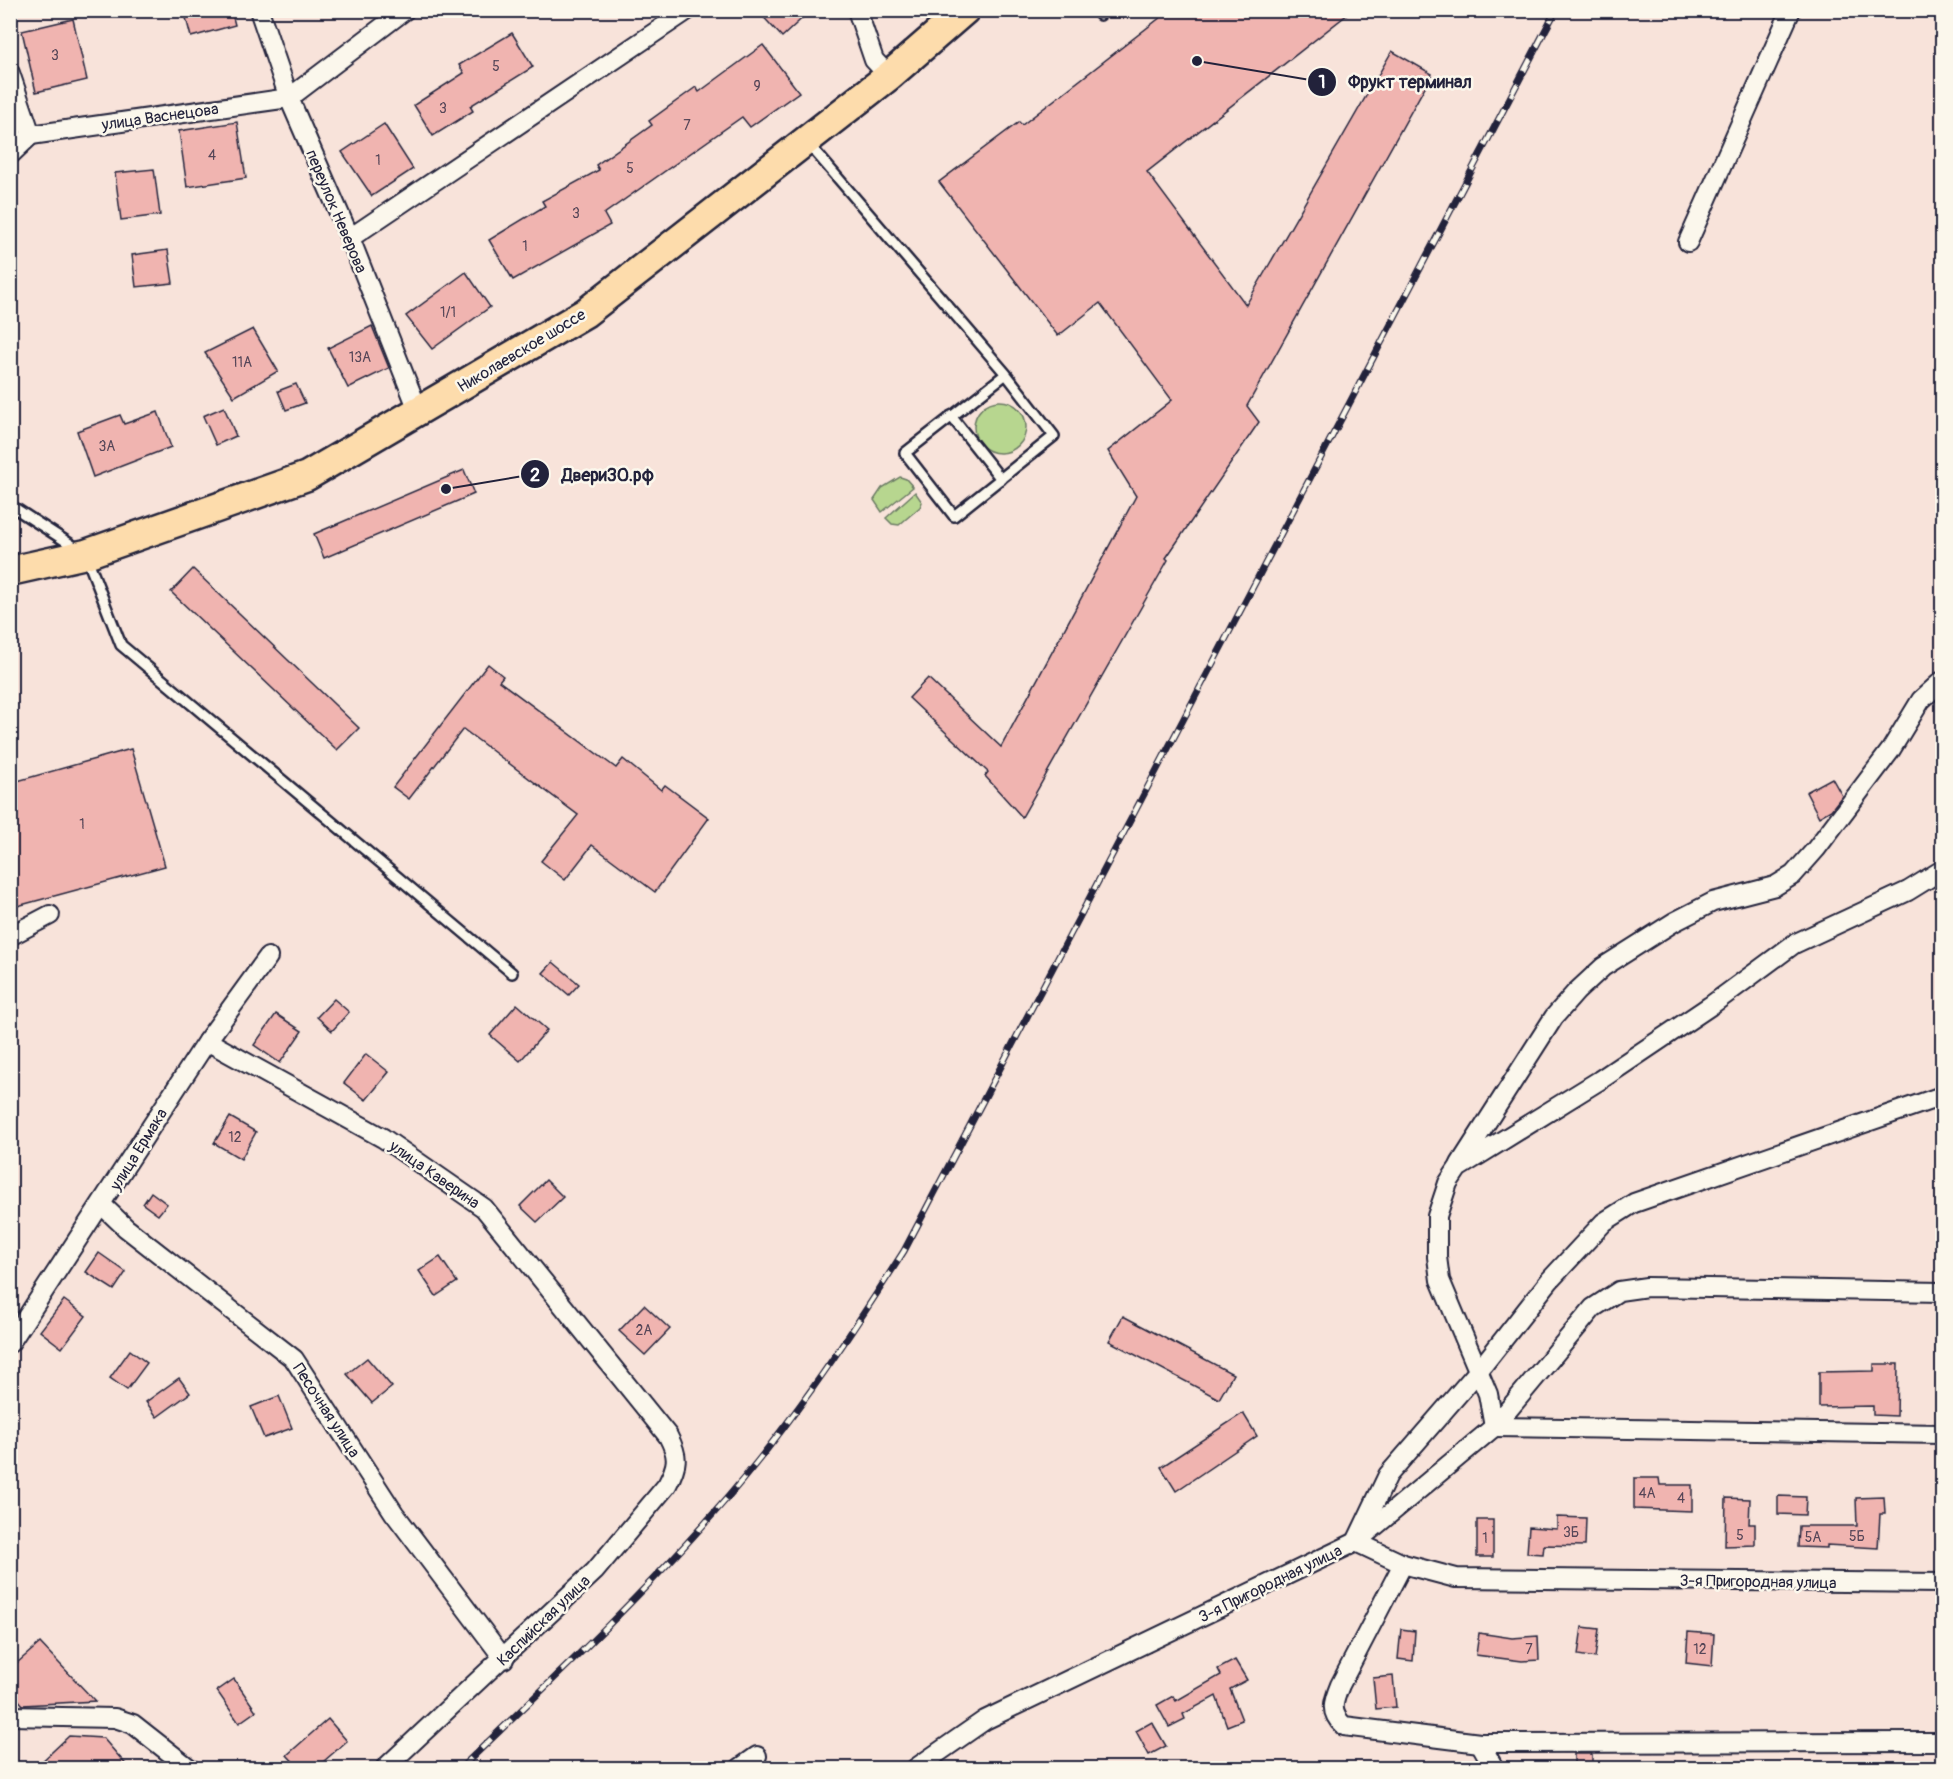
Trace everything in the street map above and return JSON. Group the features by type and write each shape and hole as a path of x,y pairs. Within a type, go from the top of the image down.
{"main road":[{"name":"Николаевское шоссе","path":"24,564 86,554 307,476 585,313 889,76 965,10"}],"street":[{"name":"переулок Неверова","path":"259,10 289,98 350,238 418,410"},
{"path":"289,98 405,10"},
{"path":"350,238 688,10"},
{"path":"857,10 874,60 889,76"},
{"path":"1689,242 1791,10"},
{"path":"10,154 31,135 12,82"},
{"name":"улица Васнецова","path":"31,135 289,98"},
{"path":"1494,1428 1488,1394 1480,1369 1440,1280 1437,1257 1437,1216 1448,1183 1554,1017 1576,992 1603,967 1674,922 1713,902 1775,886 1793,875 1816,849 1890,751 1921,700 1942,681"},
{"path":"1458,1168 1701,1012 1794,944 1908,891 1942,870"},
{"path":"10,936 50,915"},
{"name":"улица Ермака","path":"10,1343 207,1041 268,957"},
{"name":"улица Каверина","path":"207,1041 383,1138 484,1208 668,1436 677,1454"},
{"path":"1356,1542 1388,1475 1480,1369 1550,1280 1604,1222 1634,1203 1942,1096"},
{"name":"Песочная улица","path":"102,1205 126,1228 294,1359 394,1513 504,1659"},
{"path":"1356,1542 1494,1428 1593,1308 1619,1291 1647,1287 1942,1292"},
{"path":"1494,1428 1942,1434"},
{"name":"Каспийская улица","path":"386,1768 595,1571 667,1485 675,1470 677,1454"},
{"name":"3-я Пригородная улица","path":"916,1768 985,1720 1356,1542 1403,1564 1456,1578 1942,1583"},
{"path":"1403,1564 1333,1702 1334,1716 1344,1726 1480,1743 1942,1742"},
{"path":"10,1716 115,1718 133,1724 189,1768"},
{"path":"1480,1743 1494,1768"},
{"path":"740,1768 757,1756"}],"lane":[{"path":"805,140 1006,374 1054,436 954,516 905,453 1006,374"},
{"path":"951,416 1000,479"},
{"path":"10,505 86,554 121,645 512,973"}],"green space":[{"path":"1000,401 1010,403 1018,409 1024,417 1026,427 1024,437 1018,445 1010,451 1000,453 990,451 982,445 976,437 974,427 976,417 982,409 990,403"},
{"path":"900,477 906,479 913,487 882,512 874,500 882,488"},
{"path":"915,492 922,502 920,507 899,525 892,524 886,518"}],"building":[{"path":"184,10 231,10 235,25 191,37"},
{"path":"757,10 811,10 782,37"},
{"path":"1170,10 1353,10 1147,172 1246,305 1392,51 1432,74 1247,406 1259,422 1166,558 1168,560 1022,817 985,776 988,772 909,698 928,678 1001,747 1136,496 1108,451 1172,400 1100,303 1058,336 939,182 1019,122 1022,125"},
{"path":"73,19 87,80 36,92 22,31"},
{"path":"512,33 533,67 470,106 473,111 433,136 414,105 464,73 459,65"},
{"path":"763,45 799,92 750,127 742,117 604,214 610,225 513,280 489,240 545,206 542,201 599,170 596,165 652,125 649,121 696,87 699,92"},
{"path":"237,122 246,178 187,187 179,131"},
{"path":"384,124 413,169 372,196 342,152"},
{"path":"154,169 160,215 121,220 115,173"},
{"path":"168,250 173,283 136,287 132,255"},
{"path":"466,272 490,307 432,349 406,316"},
{"path":"372,326 389,368 348,388 328,348"},
{"path":"253,329 278,371 234,397 205,353"},
{"path":"296,384 305,403 286,410 278,391"},
{"path":"224,407 236,436 216,445 203,416"},
{"path":"158,412 171,447 93,477 77,431 120,415 124,424"},
{"path":"464,470 474,494 324,558 314,534"},
{"path":"193,569 359,728 337,750 171,592"},
{"path":"488,664 503,676 499,681 616,768 623,759 661,790 665,785 709,818 655,892 592,845 565,880 541,861 578,815 463,729 409,799 393,787"},
{"path":"131,749 165,866 10,908 10,783"},
{"path":"1832,778 1842,796 1831,810 1819,817 1806,792"},
{"path":"553,962 579,984 569,995 543,973"},
{"path":"334,999 349,1012 332,1031 317,1017"},
{"path":"517,1004 547,1030 520,1061 490,1035"},
{"path":"276,1014 302,1031 280,1063 254,1045"},
{"path":"366,1054 389,1072 366,1100 344,1083"},
{"path":"230,1117 256,1132 241,1159 214,1143"},
{"path":"546,1180 563,1197 537,1222 520,1206"},
{"path":"151,1192 167,1204 158,1215 143,1204"},
{"path":"99,1253 126,1272 114,1290 86,1272"},
{"path":"440,1257 457,1282 436,1296 419,1271"},
{"path":"64,1300 86,1316 62,1348 40,1331"},
{"path":"644,1305 670,1329 645,1355 619,1331"},
{"path":"1123,1316 1233,1374 1219,1399 1109,1341"},
{"path":"130,1350 147,1363 127,1390 110,1378"},
{"path":"367,1358 392,1387 372,1403 347,1374"},
{"path":"1874,1364 1898,1364 1897,1416 1873,1415 1873,1406 1819,1407 1819,1372 1874,1371"},
{"path":"179,1378 190,1393 157,1417 146,1402"},
{"path":"279,1396 292,1428 264,1438 251,1407"},
{"path":"1243,1413 1257,1436 1176,1491 1161,1467"},
{"path":"1634,1478 1659,1478 1660,1485 1692,1485 1692,1511 1634,1509"},
{"path":"1778,1496 1806,1497 1805,1515 1778,1514"},
{"path":"1884,1497 1885,1514 1880,1514 1878,1548 1827,1545 1827,1548 1798,1547 1799,1526 1857,1526 1856,1498"},
{"path":"1726,1498 1750,1499 1749,1524 1755,1524 1755,1545 1725,1546"},
{"path":"1557,1517 1586,1518 1585,1546 1544,1545 1543,1554 1527,1553 1529,1527 1557,1529"},
{"path":"1477,1520 1493,1520 1493,1557 1477,1557"},
{"path":"1582,1627 1599,1629 1595,1658 1578,1655"},
{"path":"1401,1629 1415,1631 1413,1661 1398,1659"},
{"path":"1688,1632 1714,1634 1712,1666 1686,1663"},
{"path":"1479,1633 1512,1638 1538,1636 1539,1660 1522,1661 1476,1655"},
{"path":"40,1643 95,1701 23,1705 10,1690 10,1669"},
{"path":"1235,1660 1247,1680 1230,1689 1242,1720 1227,1726 1216,1696 1183,1714 1185,1719 1169,1727 1157,1705 1173,1696 1176,1701 1221,1675 1218,1669"},
{"path":"1393,1676 1396,1707 1376,1709 1373,1678"},
{"path":"234,1679 256,1711 239,1723 217,1691"},
{"path":"328,1719 347,1741 316,1768 299,1768 287,1755"},
{"path":"1152,1722 1166,1746 1149,1755 1136,1731"},
{"path":"69,1736 103,1738 129,1768 35,1768"},
{"path":"1574,1754 1592,1754 1592,1768 1574,1768"}],"railway":[{"path":"461,1768 622,1611 714,1513 766,1451 814,1386 904,1251 1556,10"}],"place":[{"name":"Фрукт терминал","path":"1197,61"},
{"name":"Двери30.рф","path":"446,489"}]}
